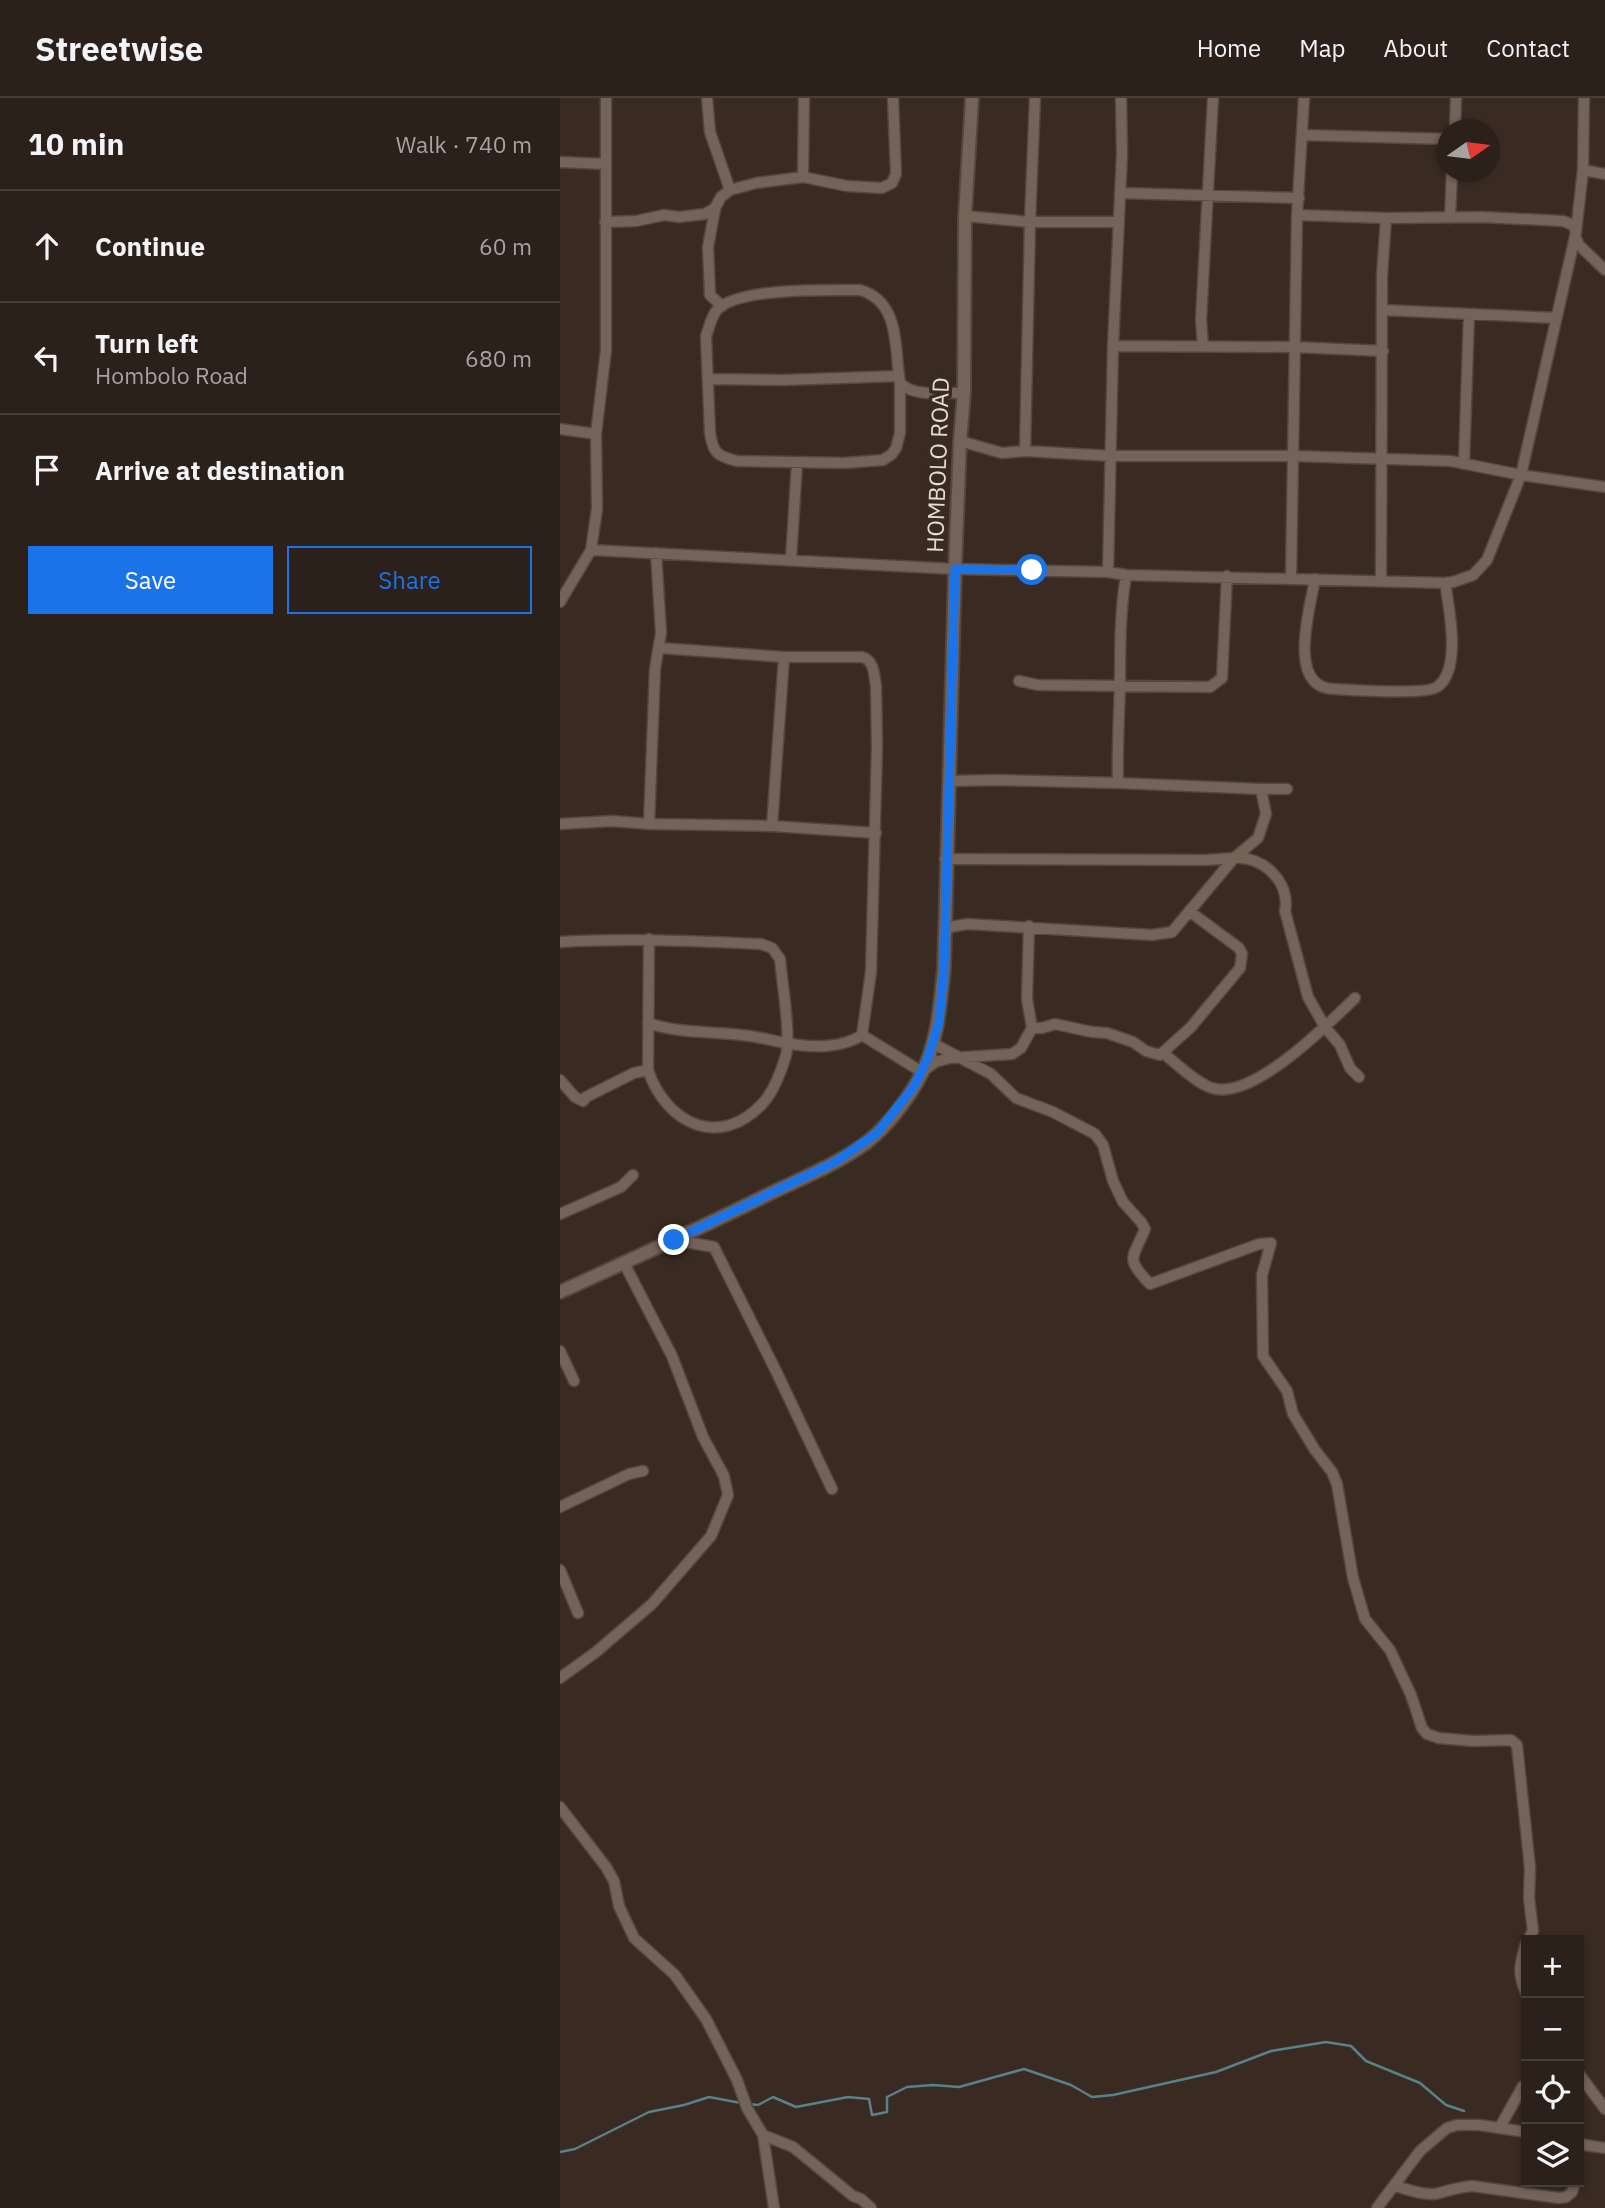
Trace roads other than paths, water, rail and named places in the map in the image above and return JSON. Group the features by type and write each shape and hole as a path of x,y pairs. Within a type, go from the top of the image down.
{"street":[{"path":"560,603 591,550 597,509 596,434 606,350 606,98"},
{"path":"707,98 710,132 730,191"},
{"path":"803,177 804,98"},
{"path":"722,306 710,295 708,247 715,208 721,197 730,191 756,183 803,177 864,188 882,188 892,183 896,174 893,98"},
{"name":"HOMBOLO ROAD","path":"560,1292 693,1232 835,1162 877,1133 904,1101 922,1072 939,1022 944,969 955,569 964,393 965,216 972,98"},
{"path":"1025,451 1035,98"},
{"path":"1108,572 1121,98"},
{"path":"1203,346 1200,320 1213,98"},
{"path":"1291,578 1297,215 1304,98"},
{"path":"1455,119 1456,98"},
{"path":"591,550 955,569 1108,572 1126,575 1445,583 1473,575 1487,561 1521,475 1575,234 1583,170 1584,98"},
{"path":"1302,135 1437,139"},
{"path":"560,162 605,164"},
{"path":"1583,170 1605,174"},
{"path":"1450,218 1452,182"},
{"path":"1120,193 1299,198"},
{"path":"605,222 636,221 664,215 688,217 705,214 715,208"},
{"path":"1297,215 1563,221 1573,225 1579,245 1605,270"},
{"path":"965,216 1030,222 1119,222"},
{"path":"1381,581 1385,218"},
{"path":"840,290 871,293 887,308 891,319 900,379 900,433 896,448 883,460 872,462 737,461 717,454 712,446 710,433 709,379 706,336 717,310 722,306 743,297 763,294 840,290"},
{"path":"1383,310 1556,318"},
{"path":"1464,464 1469,314"},
{"path":"1113,346 1294,347 1383,351"},
{"path":"709,379 900,379 911,391 964,393"},
{"path":"560,429 596,434"},
{"path":"960,441 1002,453 1025,451 1112,456 1294,456 1451,461 1521,475 1605,487"},
{"path":"791,559 797,463"},
{"path":"649,824 655,669 660,648 656,553"},
{"path":"1118,783 1121,602 1126,575"},
{"path":"1019,681 1038,685 1210,687 1222,678 1227,576"},
{"path":"1315,579 1305,638 1306,660 1308,672 1317,684 1325,689 1401,691 1430,690 1437,687 1448,670 1451,650 1451,624 1445,583"},
{"path":"660,648 784,657 862,657 871,663 876,698 876,833 871,972 862,1035"},
{"path":"772,826 784,657"},
{"path":"950,781 997,780 1287,789"},
{"path":"945,928 967,924 1152,935 1172,932 1234,858 1258,838 1266,814 1261,789"},
{"path":"560,824 612,821 772,826 876,833"},
{"path":"945,859 1206,860 1245,857 1262,864 1281,883 1285,911 1308,997 1325,1027 1340,1045 1350,1068 1359,1077"},
{"path":"1032,1028 1055,1024 1107,1033 1133,1042 1146,1051 1160,1055 1163,1053 1191,1027 1240,968 1242,954 1239,948 1189,911"},
{"path":"862,1035 922,1072 935,1062 961,1057 1012,1054 1021,1048 1032,1028 1027,999 1029,926"},
{"path":"560,942 624,938 649,939 761,944 772,948 780,960 788,1044 780,1073 763,1103 736,1124 722,1127 697,1125 677,1116 653,1086 648,1070 649,939"},
{"path":"1163,1053 1206,1086 1227,1091 1262,1075 1284,1061 1355,998"},
{"path":"648,1023 750,1036 788,1044 832,1045 862,1035"},
{"path":"932,1043 991,1074 1016,1098 1053,1112 1095,1135 1103,1145 1113,1181 1123,1202 1144,1229 1132,1254 1134,1264 1150,1284 1259,1244 1271,1243 1262,1275 1263,1356 1287,1391 1293,1414 1332,1472 1337,1484 1353,1578 1365,1619 1391,1650 1422,1728 1427,1734 1439,1738 1473,1741 1511,1740 1517,1745 1530,1868 1529,1898 1533,1931 1531,1935"},
{"path":"560,1080 575,1097 583,1101 634,1073 648,1070"},
{"path":"560,1214 621,1187 633,1175"},
{"path":"674,1240 714,1247 832,1489"},
{"path":"560,1678 596,1653 652,1604 710,1536 728,1495 724,1476 703,1437 672,1356 624,1263"},
{"path":"560,1351 573,1381"},
{"path":"560,1507 629,1474 643,1471"},
{"path":"560,1570 578,1613"},
{"path":"560,1807 607,1867 614,1881 619,1906 634,1938 675,1975 706,2019 737,2080 747,2108 763,2135 774,2208"},
{"path":"1521,1962 1521,1980"},
{"path":"1584,2080 1605,2109"},
{"path":"1500,2127 1521,2091"},
{"path":"1377,2208 1420,2151 1447,2128 1457,2125 1521,2131"},
{"path":"763,2135 793,2147 871,2208"},
{"path":"1584,2146 1605,2148"},
{"path":"1395,2186 1430,2194 1472,2186 1566,2202"}],"waterway":[{"path":"748,2104 758,2105 773,2097 796,2107 848,2097 869,2099 872,2115 887,2112 887,2097 907,2087 959,2087 1024,2069 1071,2085 1092,2097 1113,2095 1216,2072 1271,2051 1326,2042 1351,2046 1366,2061 1420,2083 1446,2105 1464,2111"},
{"path":"560,2152 575,2149 649,2112 709,2097 741,2103"}]}
